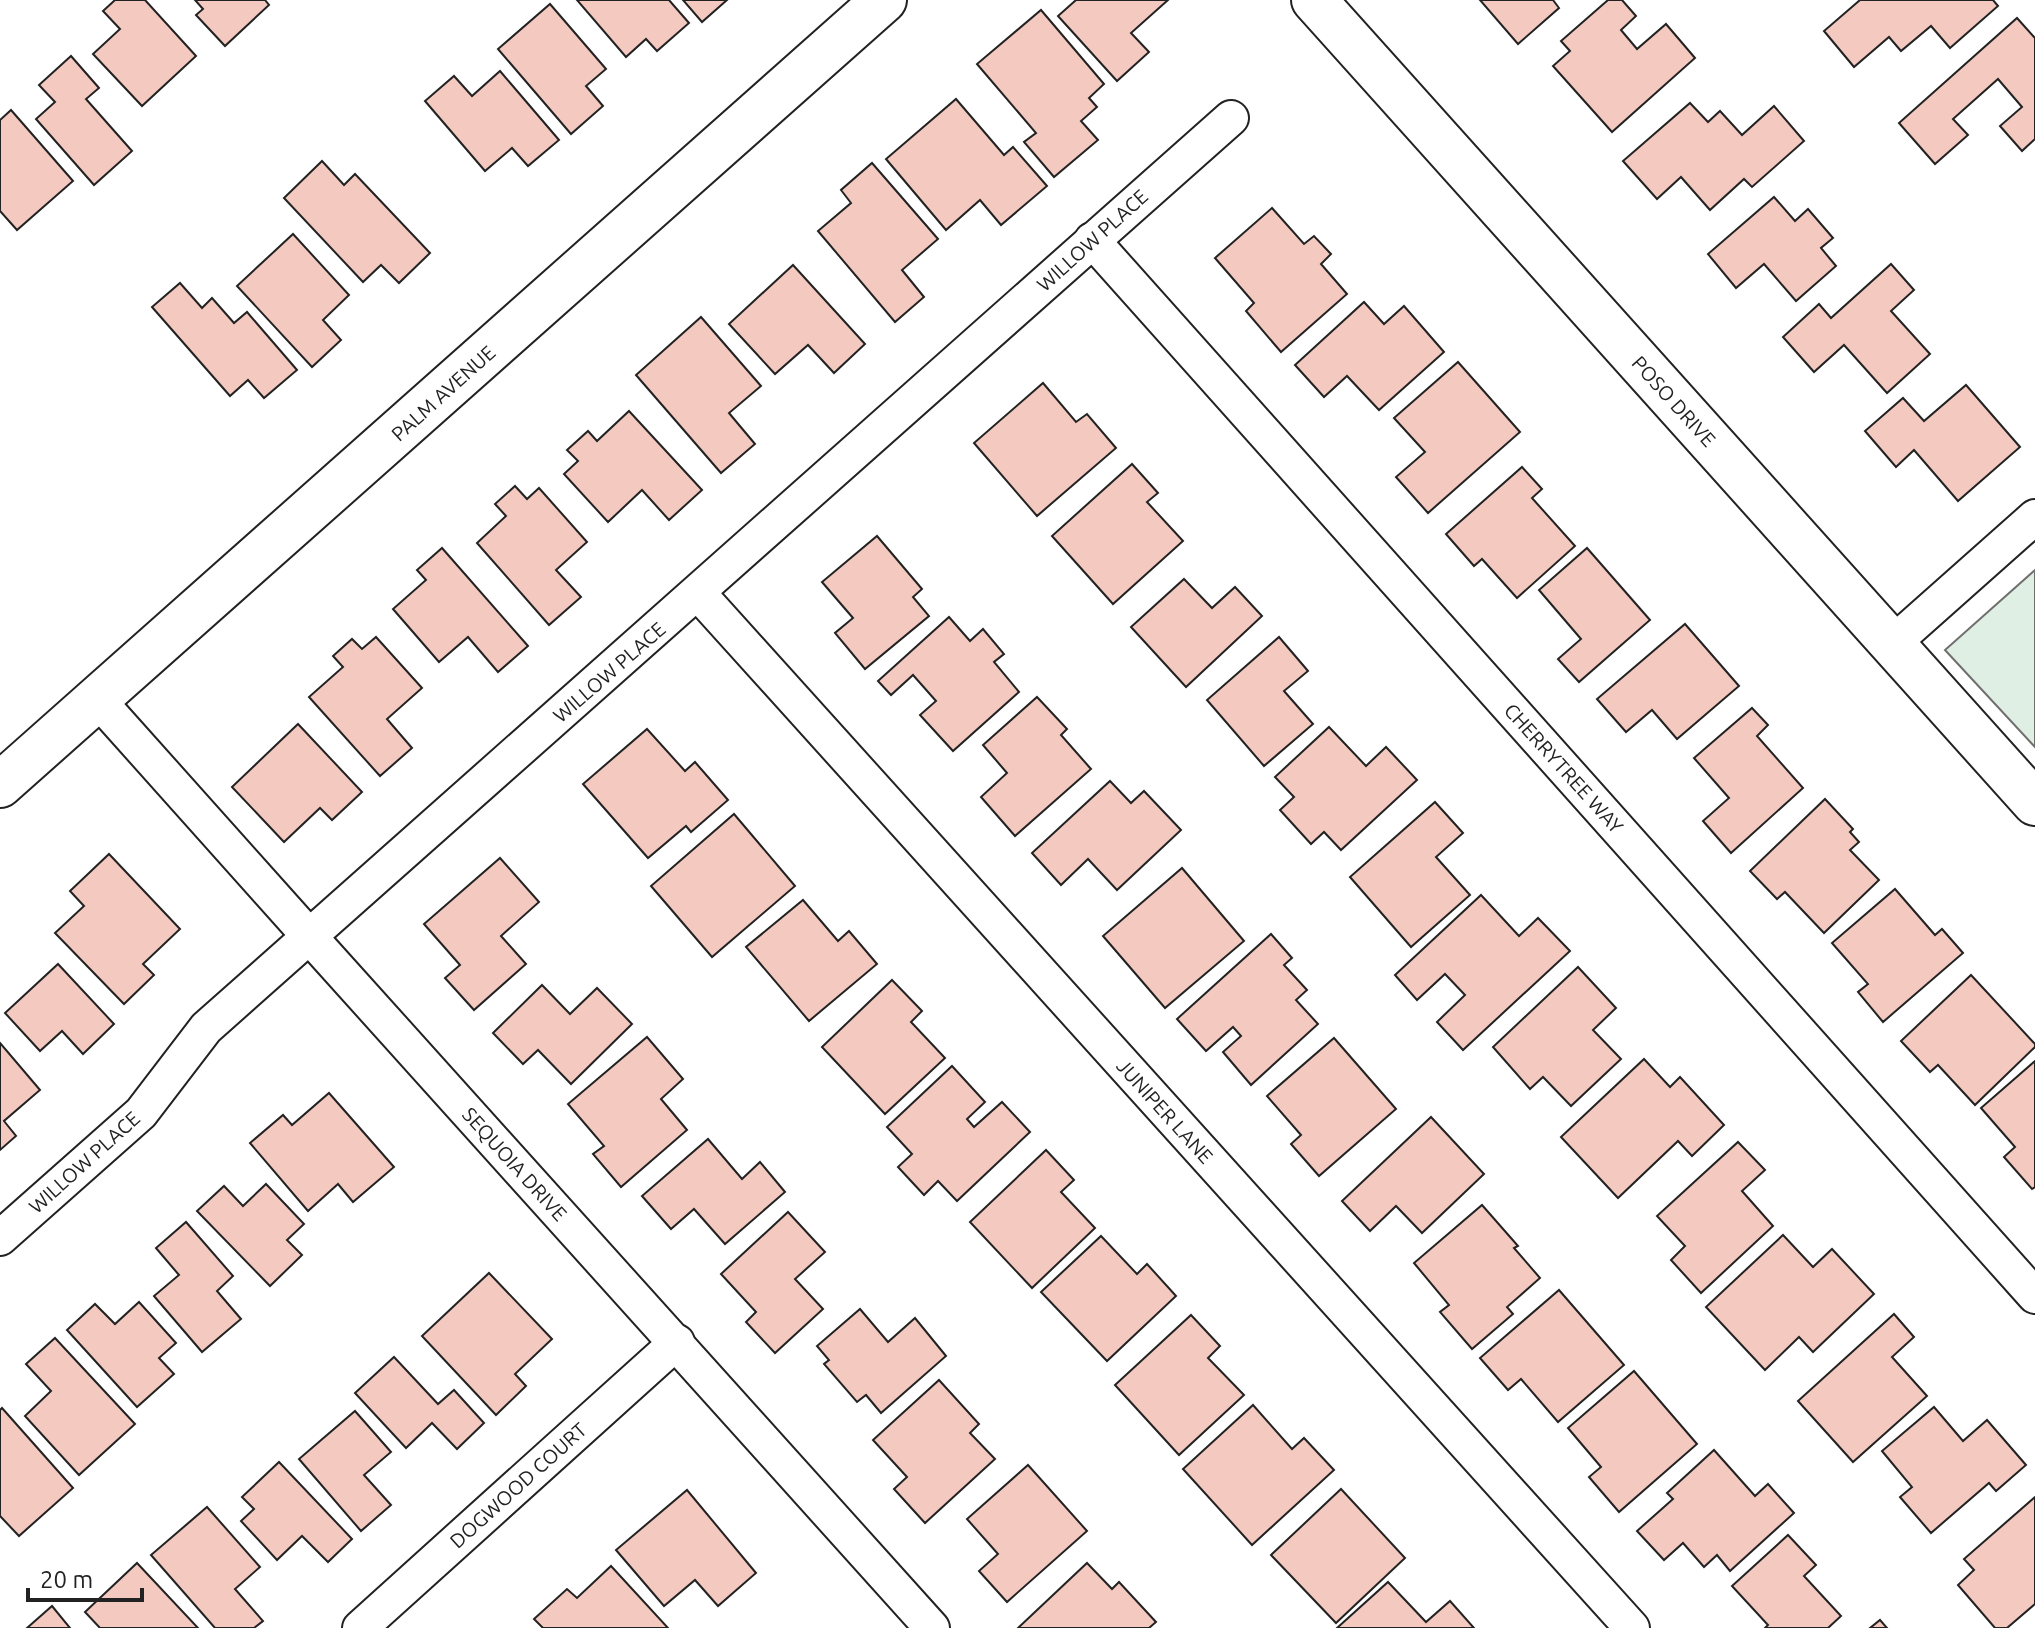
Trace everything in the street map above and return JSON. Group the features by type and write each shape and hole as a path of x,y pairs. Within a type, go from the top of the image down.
{"main road":[{"name":"PALM AVENUE","path":"0,785 884,0"},
{"name":"POSO DRIVE","path":"1314,0 2035,803"}],"street":[{"name":"WILLOW PLACE","path":"0,1238 141,1113 206,1028 1231,118"},
{"name":"CHERRYTREE WAY","path":"1092,240 2035,1296"},
{"path":"1892,644 2035,517"},
{"name":"JUNIPER LANE","path":"698,593 1632,1628"},
{"name":"SEQUOIA DRIVE","path":"98,700 932,1628"},
{"name":"DOGWOOD COURT","path":"360,1628 677,1342"}],"green space":[{"path":"2035,570 2035,747 1945,650"}],"building":[{"path":"115,0 145,0 196,56 142,106 93,54 120,29 103,11"},
{"path":"195,0 265,0 269,5 225,46 196,15 203,9"},
{"path":"577,0 669,0 689,23 657,51 646,39 626,57"},
{"path":"683,0 727,0 702,22"},
{"path":"1076,0 1168,0 1131,33 1149,52 1117,81 1058,16"},
{"path":"1480,0 1553,0 1559,8 1518,44"},
{"path":"1608,0 1622,0 1636,16 1621,30 1637,49 1666,24 1695,58 1612,132 1553,66 1570,51 1561,41"},
{"path":"1860,0 1993,0 1998,6 1950,48 1931,26 1901,51 1889,37 1854,67 1824,31"},
{"path":"550,4 606,69 586,86 603,106 571,134 498,49"},
{"path":"1041,10 1104,84 1089,98 1097,107 1081,121 1098,140 1054,177 1024,142 1036,133 977,64"},
{"path":"2017,18 2035,38 2035,139 2022,151 2000,126 2022,107 1998,79 1953,119 1968,135 1935,164 1899,123"},
{"path":"71,56 99,88 86,99 132,151 94,185 36,119 55,102 39,85"},
{"path":"500,71 559,140 528,166 512,148 485,171 425,101 454,76 472,96"},
{"path":"956,99 1004,155 1013,147 1047,186 1001,225 980,200 946,230 886,159"},
{"path":"1690,103 1708,122 1720,111 1742,135 1774,106 1804,141 1752,187 1744,179 1710,210 1681,177 1657,199 1623,161"},
{"path":"11,110 73,181 17,230 0,211 0,120"},
{"path":"322,161 344,185 355,174 430,253 399,283 381,265 363,282 284,198"},
{"path":"872,163 938,239 902,270 924,297 895,322 818,231 851,203 841,190"},
{"path":"1774,197 1795,221 1808,209 1833,238 1821,248 1836,266 1796,301 1764,264 1736,288 1708,254"},
{"path":"1272,208 1304,244 1314,236 1331,254 1321,264 1347,294 1281,352 1246,311 1254,303 1215,258"},
{"path":"293,234 349,295 323,320 341,340 312,367 237,286"},
{"path":"1891,264 1914,290 1891,311 1930,354 1887,393 1844,345 1814,372 1783,337 1819,304 1831,318"},
{"path":"793,265 865,344 834,373 808,345 775,374 729,324"},
{"path":"180,283 202,308 212,298 234,323 247,312 297,370 264,398 248,380 230,396 152,307"},
{"path":"1364,302 1384,324 1404,306 1444,352 1379,410 1347,376 1324,397 1295,365"},
{"path":"701,317 761,386 729,413 755,444 721,473 636,375"},
{"path":"1458,362 1520,432 1428,513 1396,477 1425,452 1394,418"},
{"path":"1043,383 1076,422 1087,414 1116,448 1037,516 974,443"},
{"path":"1966,385 2020,447 1958,501 1914,450 1896,467 1865,431 1903,398 1924,421"},
{"path":"629,411 702,490 669,520 642,490 608,522 564,474 578,461 567,450 588,431 597,441"},
{"path":"1132,464 1158,493 1147,502 1183,541 1113,604 1052,536"},
{"path":"1522,467 1542,489 1532,498 1575,546 1517,598 1482,559 1474,566 1446,534"},
{"path":"515,486 527,499 539,488 587,542 556,570 581,597 549,625 477,543 506,516 495,504"},
{"path":"877,536 922,589 913,597 929,616 865,669 835,633 853,618 822,582"},
{"path":"442,548 528,646 498,672 468,637 439,662 393,609 426,580 417,570"},
{"path":"1587,548 1650,620 1579,682 1558,659 1581,639 1539,590"},
{"path":"1184,579 1212,608 1235,587 1262,616 1186,687 1131,627"},
{"path":"949,617 970,641 983,629 1004,654 994,662 1019,692 953,751 920,715 936,701 913,675 891,695 878,681"},
{"path":"1685,624 1739,686 1677,739 1652,710 1626,732 1597,699"},
{"path":"376,637 422,688 387,719 412,748 380,776 309,697 343,667 333,656 352,639 362,649"},
{"path":"1279,637 1308,671 1284,691 1313,724 1264,766 1207,700"},
{"path":"1037,697 1067,729 1061,735 1091,769 1015,836 981,797 1007,773 983,745"},
{"path":"1752,708 1768,725 1757,736 1803,788 1731,853 1703,821 1729,798 1694,758"},
{"path":"298,724 362,792 332,820 320,808 284,842 232,787"},
{"path":"1329,727 1366,766 1386,747 1417,780 1341,850 1324,832 1311,844 1280,810 1294,797 1275,777"},
{"path":"647,729 685,771 695,762 728,800 691,832 686,826 648,858 583,784"},
{"path":"1110,781 1131,803 1144,791 1181,830 1117,890 1088,859 1061,885 1032,853"},
{"path":"1825,799 1853,829 1850,832 1859,842 1850,850 1879,880 1824,933 1785,892 1777,899 1750,871"},
{"path":"1435,802 1463,833 1436,857 1470,895 1411,947 1350,877"},
{"path":"734,814 795,886 712,957 651,886"},
{"path":"109,854 180,929 143,964 154,975 124,1004 55,933 84,906 70,891"},
{"path":"500,858 539,902 501,936 526,964 474,1010 445,978 460,965 424,924"},
{"path":"1182,868 1244,941 1165,1008 1103,936"},
{"path":"1895,889 1935,935 1942,929 1963,953 1883,1022 1858,992 1868,984 1832,943"},
{"path":"1481,895 1519,936 1538,918 1570,951 1463,1050 1437,1022 1465,995 1445,974 1417,1000 1395,975"},
{"path":"803,900 838,941 849,931 877,964 809,1021 746,947"},
{"path":"1271,934 1292,958 1284,965 1307,990 1296,1000 1318,1024 1251,1085 1223,1052 1241,1036 1233,1027 1206,1051 1177,1019"},
{"path":"58,964 114,1024 83,1054 62,1031 40,1051 5,1013"},
{"path":"1578,967 1616,1008 1593,1030 1621,1059 1571,1106 1543,1077 1530,1089 1493,1047"},
{"path":"1971,975 2035,1044 1975,1105 1938,1065 1930,1072 1901,1041"},
{"path":"892,980 922,1011 911,1022 945,1058 885,1114 822,1047"},
{"path":"542,985 570,1014 597,988 632,1024 571,1084 538,1050 523,1064 493,1033"},
{"path":"647,1037 683,1079 661,1099 687,1130 621,1187 593,1154 604,1146 568,1104"},
{"path":"1334,1038 1396,1109 1319,1176 1291,1144 1301,1135 1267,1096"},
{"path":"0,1043 40,1090 4,1121 16,1136 0,1150"},
{"path":"1644,1059 1670,1087 1680,1077 1724,1125 1692,1156 1678,1141 1618,1198 1561,1137"},
{"path":"2035,1061 2035,1187 2032,1189 2004,1157 2015,1147 1981,1108"},
{"path":"952,1066 985,1102 967,1119 974,1127 1002,1102 1030,1132 957,1201 938,1181 924,1195 898,1167 912,1154 887,1127"},
{"path":"329,1093 394,1167 353,1202 338,1184 308,1211 250,1143 283,1115 292,1125"},
{"path":"1431,1117 1484,1174 1422,1233 1396,1206 1370,1231 1342,1201"},
{"path":"708,1139 742,1179 760,1162 785,1192 725,1244 694,1209 671,1229 642,1196"},
{"path":"1738,1142 1765,1170 1742,1191 1773,1226 1701,1293 1671,1260 1685,1246 1657,1216"},
{"path":"1046,1150 1074,1180 1061,1192 1095,1228 1032,1288 970,1222"},
{"path":"266,1184 304,1224 287,1240 302,1255 270,1286 197,1211 224,1186 243,1206"},
{"path":"1482,1205 1518,1246 1514,1248 1540,1278 1507,1307 1513,1314 1472,1349 1440,1312 1449,1305 1414,1263"},
{"path":"788,1212 825,1252 795,1279 823,1309 775,1353 746,1322 756,1312 721,1274"},
{"path":"186,1222 233,1276 217,1291 241,1319 202,1352 154,1296 179,1275 156,1248"},
{"path":"1783,1235 1813,1267 1832,1249 1874,1294 1813,1352 1799,1337 1765,1370 1706,1307"},
{"path":"1101,1236 1137,1274 1147,1264 1176,1296 1107,1361 1041,1292"},
{"path":"489,1273 552,1339 515,1374 526,1386 496,1415 422,1336"},
{"path":"1559,1290 1624,1365 1558,1422 1521,1379 1508,1390 1480,1358"},
{"path":"139,1302 176,1343 159,1358 174,1374 137,1407 67,1330 95,1304 115,1324"},
{"path":"860,1309 888,1342 915,1318 946,1356 881,1413 866,1395 857,1402 824,1364 829,1360 817,1346"},
{"path":"1894,1314 1914,1337 1892,1357 1927,1396 1853,1462 1798,1401"},
{"path":"1191,1315 1220,1346 1208,1358 1244,1395 1179,1455 1115,1385"},
{"path":"55,1338 135,1424 79,1475 25,1416 51,1391 26,1364"},
{"path":"394,1357 438,1404 454,1390 484,1423 457,1449 432,1423 406,1448 355,1393"},
{"path":"1634,1371 1697,1444 1619,1512 1589,1477 1601,1467 1568,1428"},
{"path":"939,1380 979,1424 970,1433 995,1459 925,1523 894,1489 907,1477 873,1440"},
{"path":"1253,1405 1292,1449 1304,1438 1334,1470 1252,1545 1183,1469"},
{"path":"1934,1407 1963,1441 1987,1420 2026,1465 1996,1491 1989,1483 1931,1533 1900,1497 1912,1487 1882,1451"},
{"path":"2,1408 73,1488 19,1536 0,1516"},
{"path":"355,1411 391,1452 364,1475 391,1505 361,1531 299,1459"},
{"path":"1714,1450 1755,1496 1768,1484 1794,1513 1730,1571 1717,1555 1704,1567 1683,1543 1664,1560 1637,1531 1673,1499 1667,1493"},
{"path":"279,1462 352,1539 328,1562 302,1536 277,1560 241,1521 254,1509 242,1497"},
{"path":"1028,1465 1087,1531 1007,1602 979,1571 998,1554 967,1519"},
{"path":"1341,1489 1405,1558 1336,1623 1271,1555"},
{"path":"687,1490 756,1573 718,1606 695,1580 664,1606 616,1550"},
{"path":"2035,1497 2035,1604 2007,1628 1995,1628 1958,1585 1974,1570 1964,1559"},
{"path":"207,1507 260,1567 235,1589 263,1621 254,1628 215,1628 151,1555"},
{"path":"1788,1535 1816,1565 1804,1576 1841,1616 1828,1628 1765,1628 1768,1625 1732,1586"},
{"path":"137,1563 198,1628 100,1628 85,1612"},
{"path":"1087,1563 1112,1589 1119,1582 1156,1622 1149,1628 1018,1628"},
{"path":"611,1566 668,1628 543,1628 534,1619 567,1589 577,1598"},
{"path":"1388,1582 1426,1622 1450,1601 1474,1628 1337,1628"},
{"path":"52,1606 70,1628 27,1628"},
{"path":"1880,1620 1887,1628 1870,1628"}]}
